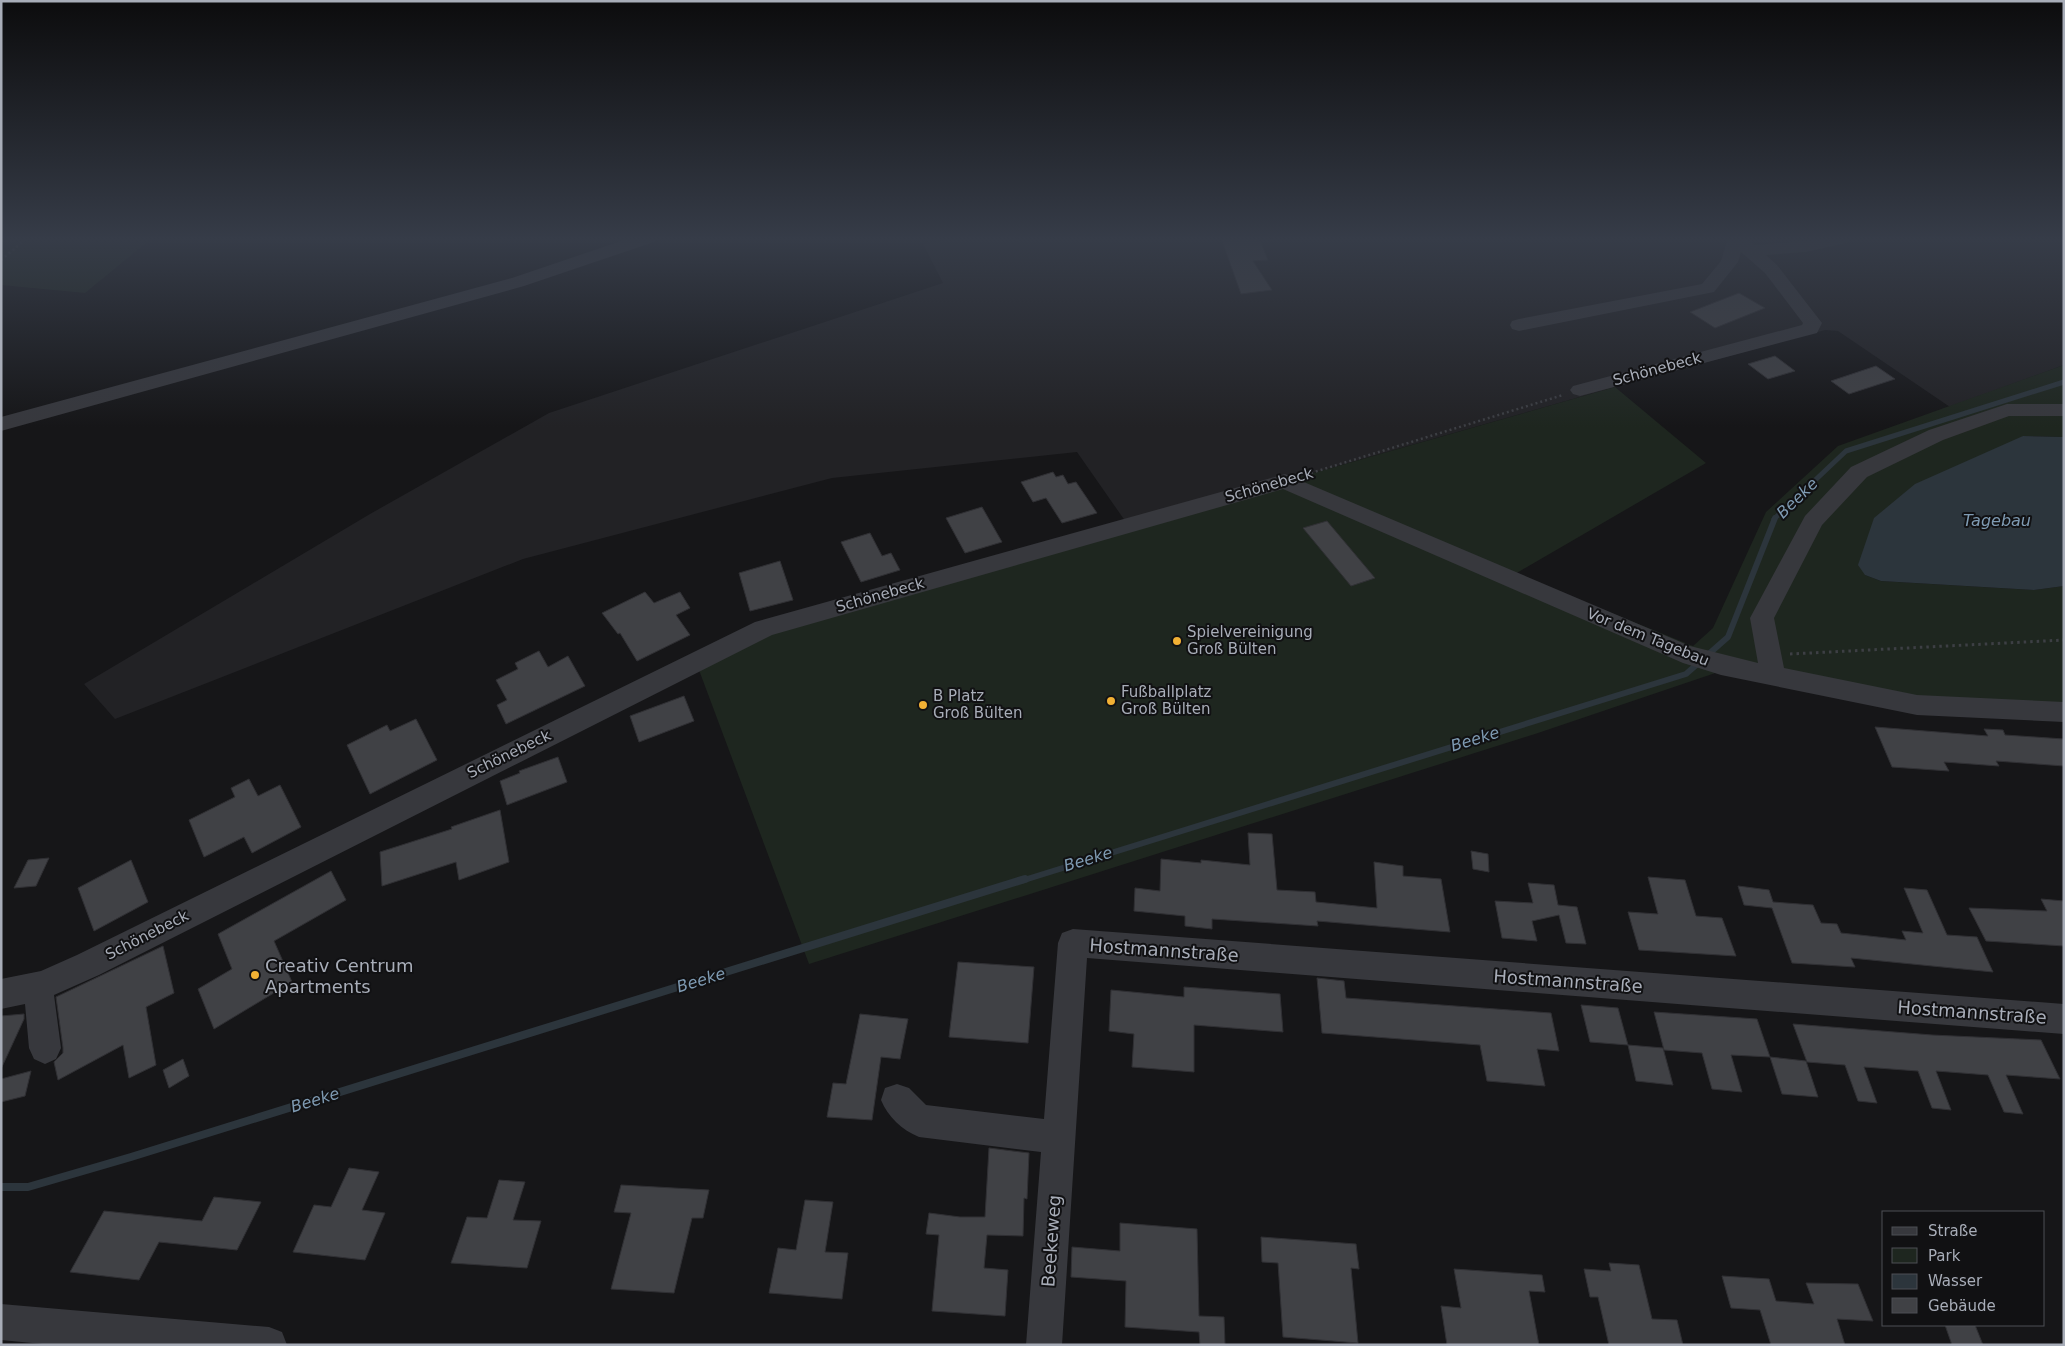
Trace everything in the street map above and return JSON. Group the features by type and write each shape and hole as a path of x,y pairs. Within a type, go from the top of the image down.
{"street":[{"path":"1,424 450,301"},
{"path":"1519,325 1643,301"},
{"name":"Schönebeck","path":"1580,390 1810,329 1813,323 1796,301"},
{"path":"1771,666 1762,618 1813,521 1859,472 1936,435 2007,410 2064,410"},
{"name":"Schönebeck","path":"1,994 38,986 88,965 764,628 1285,481"},
{"name":"Vor dem Tagebau","path":"1285,481 1683,654 1721,665 1771,666 1917,705 2064,712"},
{"name":"Hostmannstraße","path":"1072,943 2064,1019"},
{"name":"Beekeweg","path":"1044,1345 1072,943"},
{"path":"38,986 45,1048"},
{"path":"897,1100 920,1121 1059,1137"},
{"path":"1,1322 269,1345"}],"path":[{"name":"Schönebeck","path":"1285,481 1580,390"},
{"path":"1771,666 2064,640"}],"shaded area":[{"path":"889,301 2064,301 2064,365 1950,407 1838,331 1825,330 1615,387 1289,480 1130,528 1077,452 832,478 523,559 115,719 84,684 370,514 549,413"}],"green space":[{"name":"Fußballplatz Groß Bülten","path":"2064,365 2064,437 2023,436 1865,575 1881,581 2034,590 2064,586 2064,703 1914,696 1739,665 1538,733 809,964 699,670 761,637 1289,480 1615,387 1706,463 1515,574 1693,646 1713,628 1766,512 1838,446"}],"water":[{"name":"Tagebau","path":"2023,436 2064,437 2064,586 2034,590 1881,581 1865,575 1858,565 1874,518 1915,484"}],"building":[{"path":"1719,301 1753,301 1765,308 1715,328 1690,312"},
{"path":"1775,356 1795,371 1768,379 1748,364"},
{"path":"1876,366 1895,379 1849,394 1831,381"},
{"path":"1053,472 1056,477 1063,475 1068,484 1076,482 1097,513 1062,523 1046,498 1033,502 1021,482"},
{"path":"982,507 1002,542 965,553 946,518"},
{"path":"1327,521 1375,578 1351,586 1303,528"},
{"path":"870,533 882,556 891,553 900,570 861,582 841,542"},
{"path":"780,561 793,600 750,611 739,573"},
{"path":"645,592 654,603 680,592 690,608 676,615 690,635 637,661 620,633 618,634 602,613"},
{"path":"539,651 548,667 568,656 585,686 506,724 497,705 507,700 496,680 518,669 515,663"},
{"path":"684,696 694,721 639,742 630,716"},
{"path":"416,719 437,760 370,794 347,745 387,725 390,731"},
{"path":"1875,727 1988,736 1984,729 2003,730 2005,735 2064,739 2064,766 1996,761 1999,766 1944,762 1949,771 1892,767"},
{"path":"558,757 567,782 507,805 500,781 520,773 519,771"},
{"path":"249,779 258,796 280,785 301,827 252,853 244,837 204,857 189,820 235,797 231,788"},
{"path":"500,810 509,862 459,880 456,862 382,886 380,852 452,829 451,827"},
{"path":"1248,833 1272,834 1277,890 1315,892 1316,902 1377,908 1374,862 1403,866 1403,876 1441,879 1450,932 1317,921 1318,926 1212,919 1212,929 1185,926 1185,916 1134,911 1135,888 1160,891 1161,859 1201,863 1201,860 1250,865"},
{"path":"1471,851 1488,854 1489,872 1473,869"},
{"path":"49,858 36,886 14,888 28,860"},
{"path":"131,860 148,902 94,931 78,888"},
{"name":"Creativ Centrum Apartments","path":"331,871 346,900 274,941 292,982 214,1029 198,989 232,969 218,934"},
{"path":"1648,877 1685,880 1696,916 1722,918 1736,956 1639,950 1628,912 1658,914"},
{"path":"1528,883 1554,885 1558,905 1577,907 1586,944 1566,943 1559,915 1532,921 1537,941 1502,938 1495,901 1533,903"},
{"path":"1738,886 1769,890 1773,902 1813,905 1821,923 1837,924 1841,933 1906,940 1902,931 1923,933 1904,888 1927,890 1947,935 1977,937 1993,972 1851,958 1855,967 1792,963 1772,908 1744,905"},
{"path":"2041,899 2064,901 2064,946 1986,941 1969,908 2047,911"},
{"path":"163,946 174,993 146,1007 156,1065 129,1078 123,1045 58,1080 54,1062 63,1053 63,1048 56,997"},
{"path":"958,962 1034,967 1028,1043 949,1037"},
{"path":"1317,978 1344,981 1346,998 1551,1013 1559,1051 1537,1049 1545,1086 1487,1081 1480,1045 1322,1033"},
{"path":"1184,987 1280,994 1283,1032 1194,1025 1194,1072 1132,1067 1134,1034 1109,1031 1111,990 1184,997"},
{"path":"1581,1005 1618,1008 1628,1045 1590,1042"},
{"path":"1654,1012 1757,1019 1770,1057 1731,1055 1742,1092 1712,1089 1702,1053 1664,1050"},
{"path":"24,1014 24,1019 1,1069 1,1016"},
{"path":"860,1014 908,1019 900,1059 881,1057 872,1120 827,1117 833,1083 846,1084"},
{"path":"1793,1024 1932,1035 2041,1040 2060,1079 2006,1075 2023,1114 2004,1112 1988,1075 1936,1071 1951,1110 1932,1108 1918,1071 1864,1067 1877,1103 1858,1101 1845,1065 1807,1062"},
{"path":"1628,1045 1663,1048 1673,1085 1636,1081"},
{"path":"1770,1057 1806,1061 1818,1097 1782,1094"},
{"path":"183,1059 189,1076 169,1088 163,1070"},
{"path":"31,1071 25,1096 1,1102 1,1079"},
{"path":"989,1148 1029,1153 1027,1199 1024,1198 1023,1236 987,1235 984,1268 1008,1270 1005,1316 932,1311 939,1235 926,1234 929,1213 960,1217 985,1217"},
{"path":"349,1168 379,1172 362,1210 385,1213 365,1260 293,1252 314,1205 331,1207"},
{"path":"499,1180 525,1182 513,1220 541,1221 527,1268 451,1263 467,1217 487,1218"},
{"path":"621,1185 709,1190 703,1218 692,1218 674,1293 611,1289 631,1213 614,1212"},
{"path":"214,1197 261,1202 237,1250 159,1242 139,1280 70,1272 104,1211 202,1221"},
{"path":"805,1200 833,1202 825,1252 848,1253 842,1299 769,1293 778,1248 796,1250"},
{"path":"1120,1223 1197,1229 1199,1316 1224,1317 1225,1345 1200,1345 1199,1332 1125,1327 1126,1281 1071,1277 1072,1247 1120,1251"},
{"path":"1261,1237 1356,1244 1359,1269 1351,1268 1358,1343 1283,1337 1278,1263 1262,1262"},
{"path":"1609,1263 1639,1265 1652,1319 1677,1320 1683,1345 1609,1345 1598,1297 1590,1297 1584,1269 1611,1271"},
{"path":"1454,1269 1542,1275 1545,1292 1529,1291 1539,1345 1447,1345 1441,1306 1461,1308"},
{"path":"1722,1276 1769,1279 1776,1301 1814,1304 1806,1283 1858,1284 1873,1321 1837,1319 1845,1345 1771,1345 1760,1310 1731,1308"},
{"path":"1945,1326 1975,1326 1983,1345 1952,1345"}],"waterway":[{"name":"Beeke","path":"1775,518 1846,451 2064,382"},
{"name":"Beeke","path":"1021,881 1686,674 1728,637 1775,518"},
{"name":"Beeke","path":"1,1187 28,1187 131,1157 1025,879"}],"place":[{"name":"Spielvereinigung Groß Bülten","path":"1177,641"},
{"name":"Fußballplatz Groß Bülten","path":"1111,701"},
{"name":"B Platz Groß Bülten","path":"923,705"},
{"name":"Creativ Centrum Apartments","path":"255,975"}]}
